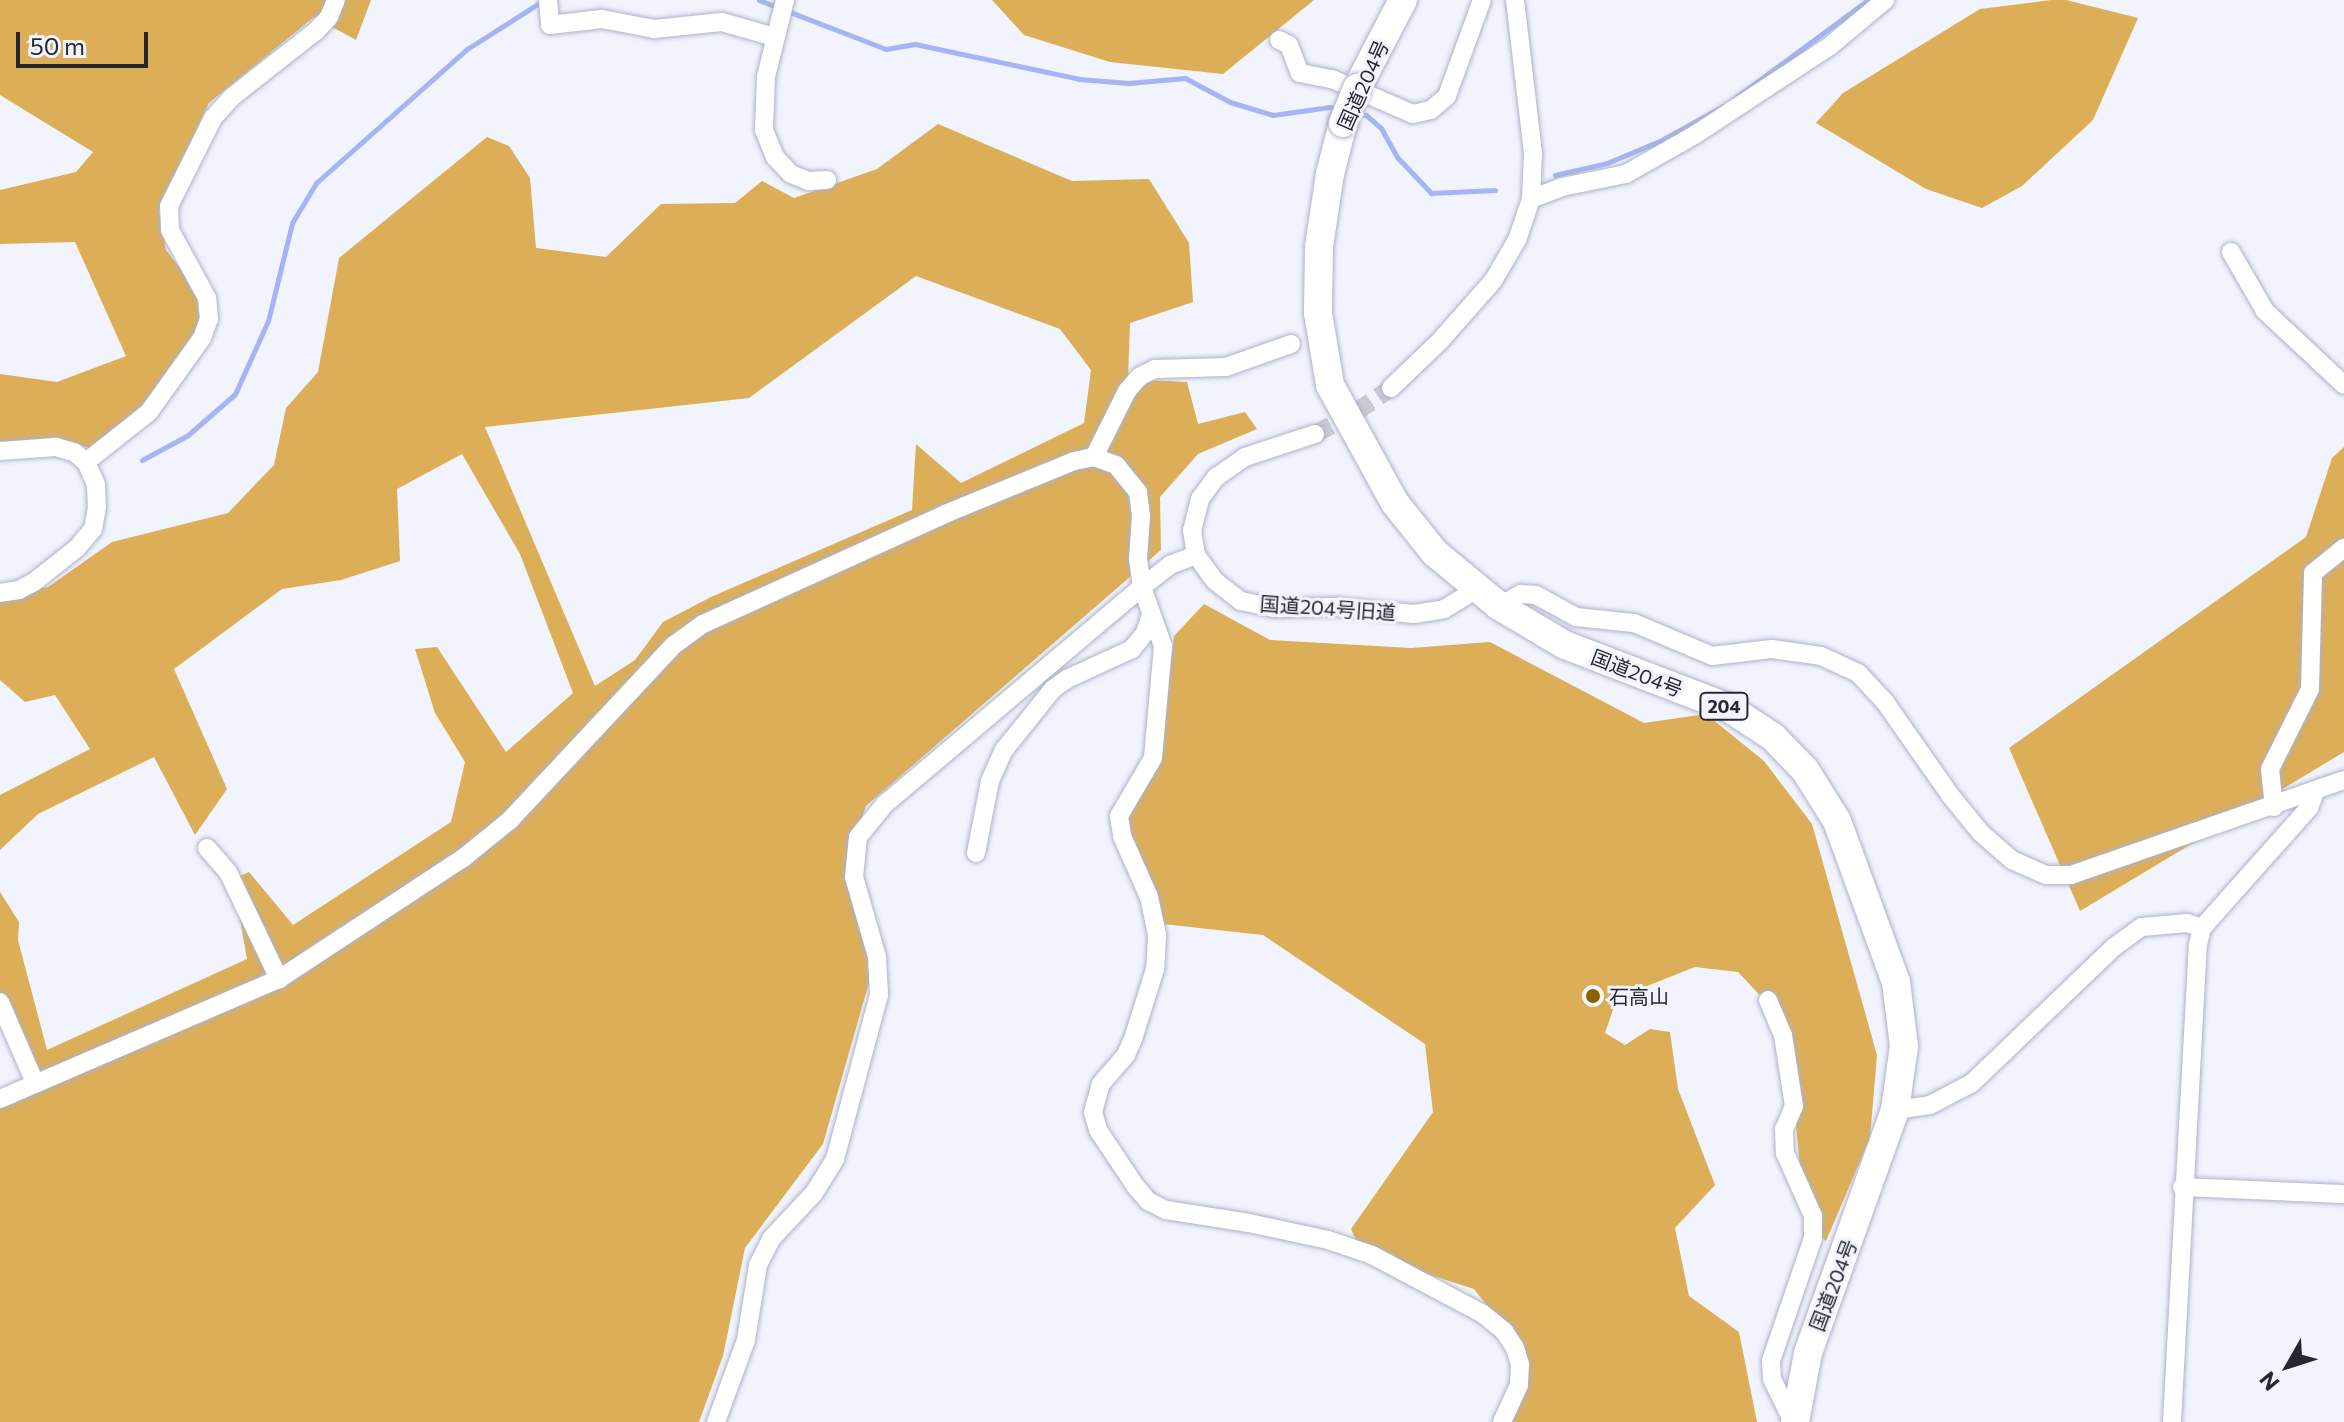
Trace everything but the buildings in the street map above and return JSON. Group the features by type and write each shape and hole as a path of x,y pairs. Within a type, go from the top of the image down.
{"highway":[{"name":"国道204号","path":"1403,0 1357,88 1343,123 1330,174 1319,247 1318,313 1330,385 1395,503 1435,553 1476,590 1565,645 1729,708 1773,737 1805,770 1837,821 1896,982 1904,1046 1895,1110 1808,1353 1794,1422"}],"street":[{"path":"86,462 149,412 206,329 209,319 207,298 170,230 169,206 213,118 232,97 316,31 329,17 336,0"},
{"path":"785,0 766,77 764,130 775,157 791,174 808,181 827,180"},
{"path":"1279,40 1289,45 1300,73 1332,79 1413,114 1431,110 1447,96 1482,0"},
{"path":"1391,388 1439,342 1493,281 1517,240 1531,199 1533,153 1515,0"},
{"path":"1531,199 1562,187 1626,174 1696,134 1830,46 1885,0"},
{"path":"548,7 550,25 602,19 654,29 722,22 776,30"},
{"path":"2231,252 2265,311 2344,385"},
{"path":"1094,457 1127,391 1139,377 1155,369 1226,367 1291,344"},
{"path":"716,1422 746,1340 758,1265 771,1239 814,1193 835,1159 879,995 877,957 854,877 858,837 885,804 1142,587 1170,565 1196,555 1192,530 1200,499 1216,477 1245,457 1315,434"},
{"path":"0,451 56,447 74,452 86,462 96,484 97,507 93,529 77,548 34,582 19,590 0,593"},
{"path":"0,1099 279,979 462,859 510,820 674,645 703,624 798,578 945,514 1074,461 1094,457 1116,465 1138,492 1141,516 1138,559 1142,587 1160,630 1163,646 1153,758 1119,816 1122,836 1149,897 1157,935 1155,969 1126,1055 1101,1084 1093,1112 1098,1130 1136,1187 1157,1205 1328,1240 1358,1250 1483,1314 1504,1331 1515,1348 1520,1364 1519,1385 1502,1422"},
{"path":"2274,807 2270,769 2310,689 2313,573 2344,548"},
{"name":"国道204号旧道","path":"1196,555 1215,581 1241,601 1274,608 1339,607 1414,614 1444,609 1476,590"},
{"path":"1499,606 1521,594 1536,595 1576,617 1634,623 1712,656 1772,649 1821,656 1858,673 1885,702 1950,795 1981,833 2012,860 2046,875 2071,875 2274,807 2344,780"},
{"path":"976,853 990,781 1004,750 1053,689 1132,649 1145,633 1151,614"},
{"path":"2172,1422 2182,1187 2198,945 2202,928 2309,808 2315,792"},
{"path":"207,848 228,872 279,979"},
{"path":"1895,1110 1930,1105 1972,1083 2114,947 2142,927 2187,923 2202,928"},
{"path":"1768,1000 1783,1035 1794,1106 1784,1129 1785,1153 1813,1216 1813,1238 1771,1361 1772,1379 1794,1422"},
{"path":"0,1002 35,1083"},
{"path":"2182,1187 2344,1194"}],"shaded area":[{"path":"0,0 371,0 356,40 314,17 209,103 159,210 166,250 196,289 200,325 140,409 89,448 56,437 0,443 0,374 57,382 126,356 75,242 0,244 0,190 76,172 93,152 0,95"},
{"path":"992,0 1314,0 1223,74 1110,62 1024,35"},
{"path":"2066,0 2138,18 2093,120 2022,186 1982,208 1926,189 1816,123 1843,93 1980,9"},
{"path":"938,124 1072,181 1149,179 1189,243 1193,302 1130,323 1128,379 1187,382 1198,424 1245,412 1257,429 1198,454 1160,497 1161,550 866,806 846,865 872,972 823,1144 745,1248 723,1356 699,1422 0,1422 0,1103 36,1089 0,1001 0,892 19,922 18,940 47,1050 247,959 233,879 249,872 293,925 451,822 465,762 435,713 415,649 437,647 506,752 573,693 520,554 462,454 397,489 400,561 341,580 282,589 174,669 227,789 195,835 154,757 38,814 0,850 0,795 90,749 55,695 25,702 0,680 0,593 48,587 112,542 228,513 274,465 286,408 318,372 339,258 487,137 509,146 530,178 536,248 606,257 661,204 735,203 762,181 794,198 877,169","holes":["916,276 1060,329 1091,370 1084,423 961,483 916,444 912,510 711,597 663,622 635,660 595,686 485,427 749,398"]},
{"path":"2344,447 2344,752 2080,911 2009,748 2306,537 2332,458"},
{"path":"1204,604 1270,640 1411,648 1490,642 1644,723 1706,714 1764,761 1812,824 1877,1055 1870,1138 1826,1241 1805,1224 1787,1024 1738,972 1695,967 1617,998 1605,1033 1625,1045 1650,1029 1670,1032 1678,1089 1715,1185 1675,1228 1689,1296 1739,1332 1757,1422 1502,1422 1520,1348 1474,1289 1362,1253 1351,1229 1433,1112 1425,1044 1263,935 1163,924 1112,825 1159,763 1174,636"}],"waterway":[{"path":"142,460 188,435 235,394 268,321 292,223 316,183 467,49 544,0"},
{"path":"759,0 886,49 915,44 1079,79 1129,83 1185,78 1230,102 1273,115 1329,107 1340,109"},
{"path":"1735,98 1868,0"},
{"path":"1555,175 1607,163 1662,140 1723,106"},
{"path":"1357,113 1366,115 1381,128 1397,157 1431,193 1495,190"}],"tunnel":[{"path":"1315,434 1356,412 1391,388"}],"place":[{"name":"石高山","path":"1593,996"}]}
